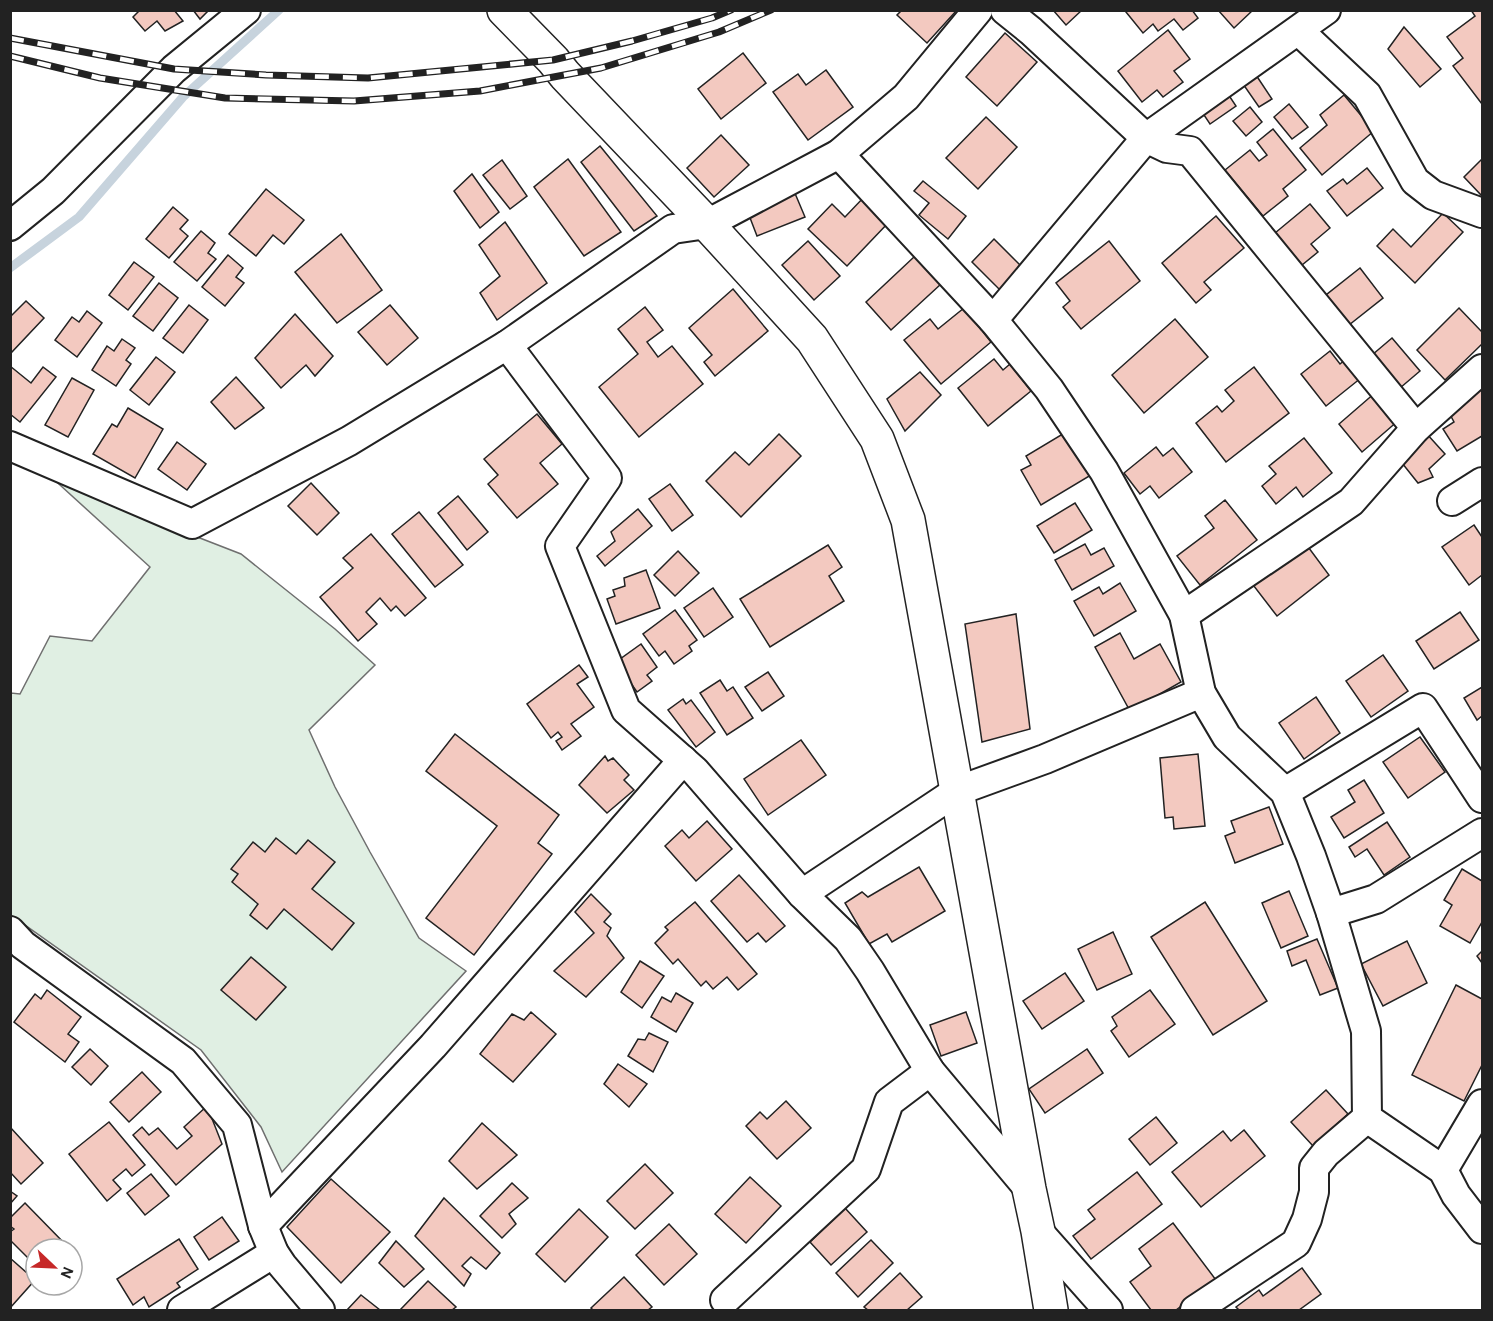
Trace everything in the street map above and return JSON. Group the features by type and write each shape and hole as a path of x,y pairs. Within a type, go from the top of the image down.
{"street":[{"path":"10,226 52,190 174,69 246,10"},
{"path":"504,10 707,224 812,339 877,439 908,520 1051,1311"},
{"path":"10,446 192,524 349,441 507,345 673,229 707,224 839,154 906,97 978,10"},
{"path":"1005,10 1031,31 1146,138 1167,148 1190,150 1416,428"},
{"path":"993,320 1146,138 1326,10"},
{"path":"1299,31 1367,95 1415,181 1433,195 1482,213"},
{"path":"839,154 993,320 1049,389 1104,471 1184,615 1201,693 1227,737 1285,792 1331,913 1366,1031 1367,1118"},
{"path":"507,345 607,478 560,546 626,711 695,771 802,894 848,939 870,970 930,1071 1029,1189"},
{"path":"1184,615 1351,502 1416,428 1482,369"},
{"path":"1452,501 1482,482"},
{"path":"802,894 957,791 1045,759 1201,693"},
{"path":"1285,792 1423,708 1482,798"},
{"path":"263,1226 433,1046 683,760"},
{"path":"1331,913 1376,899 1482,833"},
{"path":"14,944 183,1061 237,1125 263,1226 274,1253 320,1311"},
{"path":"724,1300 866,1169 889,1102 930,1071"},
{"path":"1443,1170 1482,1104"},
{"path":"1367,1118 1443,1170 1456,1195 1482,1225"},
{"path":"1195,1311 1296,1243 1307,1219 1314,1192 1314,1168 1326,1153 1367,1118"},
{"path":"1038,1231 1108,1311"},
{"path":"182,1311 274,1253"}],"green space":[{"path":"49,475 241,554 335,629 375,665 309,730 335,787 419,938 466,971 282,1172 261,1127 201,1050 11,915 11,693 20,694 50,636 92,641 150,567"}],"building":[{"path":"140,10 174,10 183,21 165,31 157,21 145,31 133,17"},
{"path":"193,10 209,10 200,19"},
{"path":"902,10 957,10 927,43 897,15"},
{"path":"1053,10 1082,10 1066,25"},
{"path":"1128,10 1192,10 1198,18 1183,30 1174,19 1158,31 1153,24 1143,33 1126,12"},
{"path":"1218,10 1253,10 1234,28"},
{"path":"1471,10 1482,10 1482,104 1453,66 1463,58 1447,37 1475,16"},
{"path":"1404,27 1441,69 1420,87 1388,49"},
{"path":"1168,30 1190,59 1174,71 1183,82 1163,97 1157,90 1142,102 1118,71"},
{"path":"1005,33 1037,62 997,106 966,77"},
{"path":"743,53 766,83 721,119 698,89"},
{"path":"826,70 853,107 808,140 773,92 798,74 806,85"},
{"path":"1256,75 1272,99 1259,107 1243,84"},
{"path":"1226,91 1236,106 1210,124 1200,109"},
{"path":"1344,95 1374,131 1322,175 1300,148 1327,125 1320,115"},
{"path":"1289,104 1308,127 1292,139 1274,117"},
{"path":"1250,107 1262,122 1246,136 1233,121"},
{"path":"986,117 1017,147 978,189 946,158"},
{"path":"1273,129 1306,170 1283,189 1288,196 1263,216 1225,170 1250,150 1259,161 1267,155 1257,142"},
{"path":"721,135 749,165 714,197 687,168"},
{"path":"600,146 657,216 634,231 581,162"},
{"path":"568,159 621,232 584,256 534,187"},
{"path":"1482,159 1482,196 1464,177"},
{"path":"502,160 527,196 510,209 483,175"},
{"path":"1367,168 1383,188 1347,216 1327,191 1343,179 1347,184"},
{"path":"472,174 499,212 480,228 454,191"},
{"path":"923,181 966,216 948,239 919,215 929,203 914,191"},
{"path":"266,189 304,220 284,244 273,235 256,256 229,234"},
{"path":"794,191 805,217 757,236 747,210"},
{"path":"864,197 889,222 847,266 808,229 832,204 845,217"},
{"path":"1310,204 1330,228 1311,244 1318,252 1302,265 1275,233"},
{"path":"173,207 188,220 180,229 188,236 169,258 146,239"},
{"path":"1443,213 1463,232 1415,283 1377,246 1393,229 1411,247"},
{"path":"1216,216 1244,248 1204,282 1211,290 1196,303 1162,263"},
{"path":"505,222 547,283 497,320 480,293 500,276 479,245"},
{"path":"201,231 215,243 208,253 216,259 197,281 174,262"},
{"path":"341,234 382,290 337,323 295,272"},
{"path":"994,239 1022,267 1000,290 972,262"},
{"path":"808,241 840,276 814,300 782,265"},
{"path":"1109,241 1140,281 1081,329 1063,307 1070,301 1056,283"},
{"path":"228,255 243,268 236,277 244,283 225,306 202,287"},
{"path":"915,256 941,284 891,330 866,302"},
{"path":"134,262 154,277 128,310 109,295"},
{"path":"1360,268 1383,298 1349,325 1326,295"},
{"path":"159,283 178,298 153,331 133,316"},
{"path":"733,289 768,331 715,376 704,362 712,355 689,328"},
{"path":"26,301 44,318 10,354 10,317"},
{"path":"189,305 208,320 183,353 163,338"},
{"path":"390,305 418,338 387,365 358,332"},
{"path":"645,307 663,330 647,342 658,357 672,346 703,384 639,437 599,387 638,354 618,329"},
{"path":"964,308 991,342 941,384 904,340 930,319 938,329"},
{"path":"1459,308 1482,332 1482,344 1445,380 1417,350"},
{"path":"87,311 102,323 77,357 55,340 72,317 79,322"},
{"path":"295,314 333,356 315,376 306,365 281,388 255,358"},
{"path":"1175,319 1208,357 1144,413 1112,375"},
{"path":"1392,338 1420,371 1400,388 1372,355"},
{"path":"122,339 135,348 126,360 131,364 116,386 92,370 107,346 114,351"},
{"path":"1330,351 1340,364 1346,359 1361,378 1326,406 1301,374"},
{"path":"156,357 175,372 149,405 130,390"},
{"path":"994,359 1003,370 1010,364 1031,391 988,426 958,388"},
{"path":"10,366 31,383 43,367 56,377 20,422 10,414"},
{"path":"1254,367 1289,413 1226,462 1196,423 1217,406 1222,412 1234,401 1225,390"},
{"path":"920,372 941,395 905,431 887,399"},
{"path":"236,377 264,408 235,429 211,402"},
{"path":"72,378 94,390 68,437 45,425"},
{"path":"1482,386 1482,436 1457,451 1443,429 1454,422 1446,407"},
{"path":"1376,392 1399,420 1362,452 1339,424"},
{"path":"128,408 163,429 135,478 93,454 112,424 117,427"},
{"path":"537,414 562,444 540,463 558,484 517,518 488,484 498,475 484,459"},
{"path":"1066,432 1091,475 1041,505 1021,470 1031,465 1026,456"},
{"path":"1426,433 1445,454 1429,469 1433,477 1418,483 1402,463"},
{"path":"779,434 801,456 741,517 706,481 735,452 749,465"},
{"path":"1304,438 1332,473 1303,497 1296,487 1276,504 1262,486 1276,474 1269,466"},
{"path":"177,442 206,464 187,490 158,469"},
{"path":"1156,447 1163,456 1173,448 1192,472 1159,498 1150,486 1140,494 1124,473"},
{"path":"311,483 339,513 317,535 288,506"},
{"path":"670,484 693,515 672,531 649,499"},
{"path":"458,496 488,532 467,550 438,513"},
{"path":"1225,500 1257,540 1200,585 1177,556 1214,528 1205,516"},
{"path":"1075,503 1092,530 1054,553 1037,526"},
{"path":"638,509 652,526 605,566 597,556 615,541 611,532"},
{"path":"419,512 463,565 435,587 392,534"},
{"path":"1474,525 1482,537 1482,575 1469,585 1442,547"},
{"path":"371,534 426,598 405,616 396,606 391,611 380,598 366,612 377,624 358,641 320,597 353,568 343,558"},
{"path":"1303,540 1329,575 1277,616 1250,581"},
{"path":"1085,544 1091,555 1104,548 1114,566 1072,590 1055,560"},
{"path":"828,545 842,567 829,576 844,601 770,647 740,599"},
{"path":"678,551 699,573 675,596 654,575"},
{"path":"646,570 660,608 616,624 607,599 615,596 613,590 625,586 624,578"},
{"path":"1120,583 1136,611 1094,636 1074,601 1099,587 1103,594"},
{"path":"713,588 733,617 704,637 684,608"},
{"path":"675,610 697,640 689,646 692,651 674,664 665,651 659,656 643,634"},
{"path":"1460,612 1479,640 1434,669 1416,641"},
{"path":"1016,614 1030,729 982,742 965,624"},
{"path":"1120,633 1134,659 1160,644 1181,682 1130,711 1095,647"},
{"path":"641,644 657,667 647,675 652,681 637,692 616,662"},
{"path":"1383,655 1408,691 1371,717 1346,681"},
{"path":"579,665 588,677 577,684 594,707 571,724 581,736 562,750 556,741 562,737 558,732 551,738 527,704"},
{"path":"768,672 784,696 762,711 745,687"},
{"path":"720,680 727,691 733,687 753,718 727,735 700,693"},
{"path":"1482,687 1482,716 1477,720 1464,698"},
{"path":"1316,697 1340,733 1304,759 1279,723"},
{"path":"683,699 686,704 691,700 715,732 696,747 668,710"},
{"path":"455,734 559,815 538,843 552,854 474,955 426,918 497,826 426,771"},
{"path":"1420,737 1445,772 1408,798 1383,762"},
{"path":"801,740 826,775 768,815 744,779"},
{"path":"1198,754 1205,826 1174,829 1173,817 1165,818 1160,758"},
{"path":"605,756 608,761 613,758 629,775 624,780 634,790 607,813 579,785"},
{"path":"1364,780 1384,813 1344,838 1331,817 1355,802 1348,790"},
{"path":"1269,807 1283,844 1235,863 1225,836 1235,832 1231,821"},
{"path":"707,821 732,849 696,881 665,846 682,830 689,838"},
{"path":"1387,822 1410,857 1384,875 1367,849 1355,857 1349,847"},
{"path":"276,838 296,854 308,840 335,862 312,889 354,923 332,950 284,909 267,929 250,915 258,904 232,882 238,874 231,869 253,842 265,852"},
{"path":"919,867 945,911 892,942 887,934 869,944 845,903 862,892 868,897"},
{"path":"1462,869 1482,881 1482,922 1470,943 1440,926 1452,905 1444,900"},
{"path":"739,875 785,926 766,942 758,933 747,942 711,901"},
{"path":"1289,891 1308,936 1281,948 1262,903"},
{"path":"591,894 611,914 604,922 611,928 607,936 624,958 586,997 554,971 594,933 575,912"},
{"path":"695,902 757,974 738,990 727,977 713,989 706,981 701,986 678,959 673,964 655,943 668,930 665,927"},
{"path":"1205,902 1267,1001 1213,1035 1151,937"},
{"path":"1113,932 1132,974 1097,990 1078,949"},
{"path":"1317,939 1338,988 1320,995 1306,960 1292,966 1287,951"},
{"path":"1407,941 1427,983 1383,1006 1361,964"},
{"path":"1482,951 1482,963 1477,956"},
{"path":"251,957 286,987 256,1020 221,990"},
{"path":"640,961 664,976 642,1008 621,992"},
{"path":"1065,973 1084,1001 1042,1029 1023,1001"},
{"path":"1456,985 1482,999 1482,1065 1464,1101 1412,1075"},
{"path":"47,990 81,1017 68,1034 79,1042 65,1062 14,1022 35,994 41,999"},
{"path":"1150,990 1175,1024 1129,1057 1111,1031 1117,1026 1112,1017"},
{"path":"676,993 693,1003 676,1032 651,1017 662,997 671,1002"},
{"path":"531,1012 556,1034 513,1082 480,1054 512,1014 524,1020"},
{"path":"966,1012 977,1043 941,1056 930,1025"},
{"path":"649,1033 668,1042 653,1072 628,1056 638,1039 645,1040"},
{"path":"90,1049 108,1066 91,1085 72,1067"},
{"path":"1087,1049 1103,1073 1045,1113 1029,1089"},
{"path":"618,1064 647,1084 629,1107 604,1084"},
{"path":"142,1072 161,1092 129,1122 110,1102"},
{"path":"1326,1090 1348,1114 1313,1146 1291,1122"},
{"path":"786,1101 811,1128 777,1159 746,1126 760,1112 767,1119"},
{"path":"207,1106 222,1144 176,1185 133,1135 142,1127 149,1135 158,1128 177,1149 192,1136 184,1127"},
{"path":"1156,1117 1177,1143 1150,1165 1129,1139"},
{"path":"109,1122 145,1165 132,1176 126,1169 113,1180 121,1189 107,1201 69,1154"},
{"path":"482,1123 517,1155 477,1189 449,1161"},
{"path":"10,1127 43,1163 21,1184 10,1172"},
{"path":"1244,1130 1265,1156 1201,1207 1172,1172 1223,1131 1231,1141"},
{"path":"645,1164 673,1193 635,1229 607,1201"},
{"path":"1137,1172 1162,1204 1091,1259 1073,1236 1095,1219 1088,1210"},
{"path":"151,1174 169,1196 145,1215 127,1193"},
{"path":"750,1177 781,1206 746,1243 715,1214"},
{"path":"331,1179 390,1232 341,1283 287,1227"},
{"path":"512,1183 528,1198 509,1214 516,1224 502,1238 480,1216"},
{"path":"10,1191 17,1196 10,1204"},
{"path":"444,1198 500,1253 486,1269 471,1257 462,1266 471,1274 464,1286 415,1236"},
{"path":"25,1203 58,1237 24,1237 24,1254 10,1240 10,1232 14,1229 10,1226 10,1218"},
{"path":"845,1208 867,1232 831,1265 810,1242"},
{"path":"579,1209 608,1237 565,1282 536,1254"},
{"path":"222,1217 239,1241 209,1260 194,1237"},
{"path":"1173,1223 1216,1280 1176,1310 1151,1310 1130,1282 1151,1266 1139,1249"},
{"path":"669,1224 697,1254 664,1285 636,1255"},
{"path":"179,1239 198,1269 177,1283 180,1287 149,1307 144,1297 133,1305 117,1279"},
{"path":"871,1240 893,1263 858,1297 836,1273"},
{"path":"396,1241 424,1269 404,1287 379,1263"},
{"path":"10,1258 24,1270 24,1292 10,1308"},
{"path":"1302,1268 1321,1294 1299,1310 1239,1310 1236,1307 1259,1290 1263,1296"},
{"path":"900,1273 922,1297 907,1310 868,1310 864,1307"},
{"path":"624,1277 652,1307 648,1310 593,1310 591,1308"},
{"path":"428,1281 456,1307 452,1310 400,1310"},
{"path":"361,1295 380,1310 347,1310"}],"waterway":[{"path":"10,268 79,217 183,97 279,10"}],"railway":[{"path":"10,38 174,69 368,78 553,60 632,41 712,18 731,10"},
{"path":"10,56 100,78 225,98 354,101 480,91 601,68 719,32 771,10"}]}
